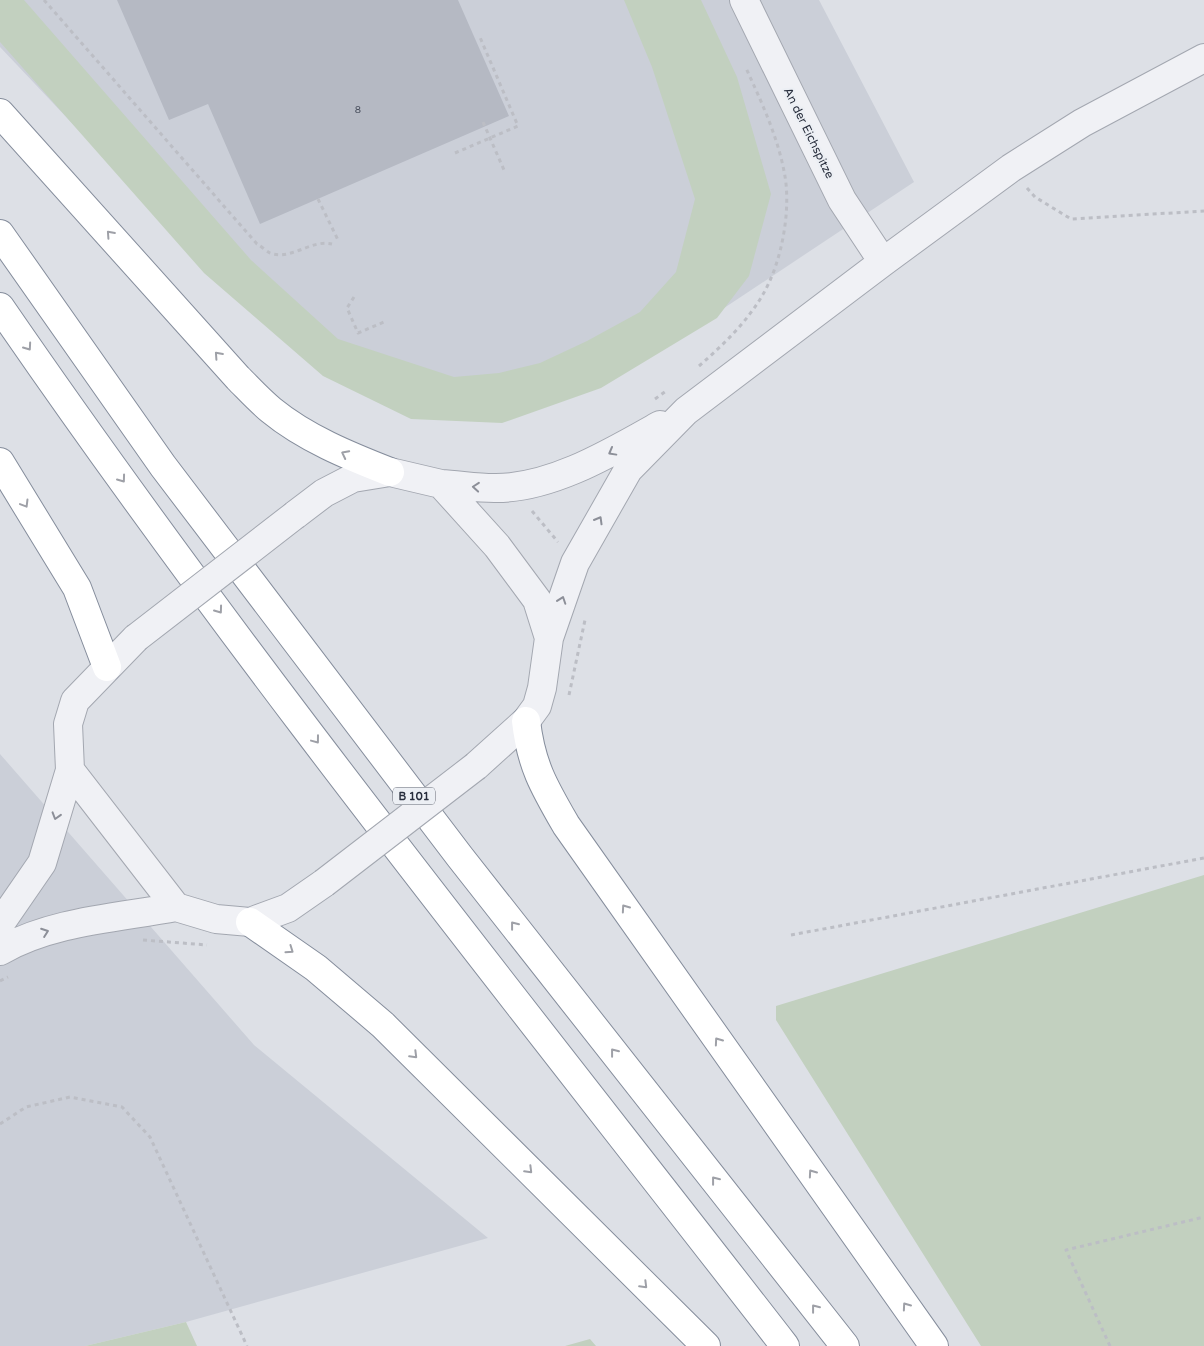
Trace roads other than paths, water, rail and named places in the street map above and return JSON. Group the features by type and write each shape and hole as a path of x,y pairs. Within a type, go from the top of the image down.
{"highway":[{"path":"0,113 238,378 272,411 307,434 348,456 390,472"},
{"name":"B 101","path":"0,234 193,506 460,857 846,1346"},
{"path":"0,307 49,379 252,656 785,1346"},
{"path":"0,462 77,588 107,667"},
{"path":"526,721 529,748 540,781 566,824 934,1346"},
{"path":"250,922 316,968 383,1025 706,1346"}],"street":[{"name":"An der Eichspitze","path":"744,0 842,200 883,262"},
{"path":"0,924 42,863 70,770 68,724 75,701 136,638 324,493 353,478 390,472 441,484 494,488 511,487 555,477 596,461 686,411 1011,168 1082,123 1204,58"},
{"path":"7,962 12,944 64,925 176,907 216,919 250,922 288,908 324,883 476,766 526,721 537,706 542,688 549,638 576,563 628,470 686,411"},
{"path":"441,484 497,546 537,600 549,638"},
{"path":"70,770 176,907"}]}
